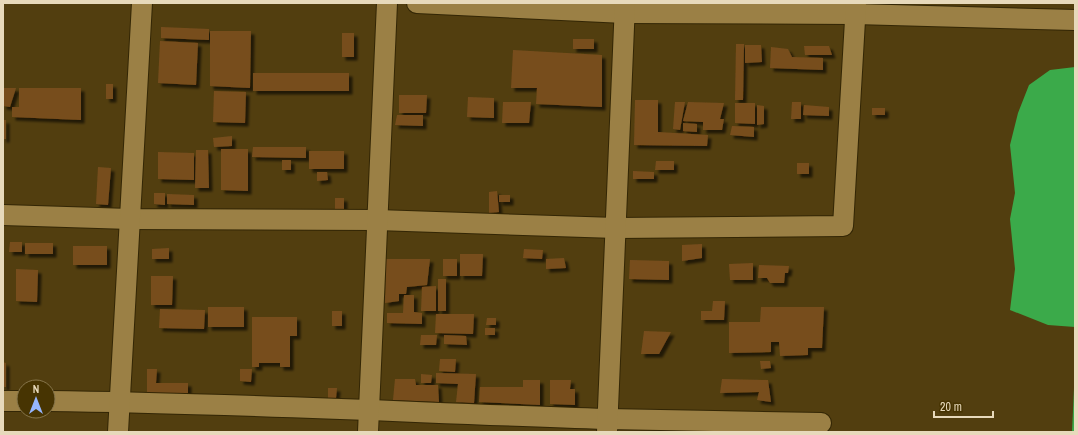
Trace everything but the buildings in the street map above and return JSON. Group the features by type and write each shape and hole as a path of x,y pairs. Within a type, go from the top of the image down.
{"street":[{"path":"118,432 142,3"},
{"path":"368,432 387,3"},
{"path":"417,3 625,8 855,9 1075,20"},
{"path":"607,425 625,8"},
{"path":"3,215 130,219 377,220 616,228 843,226 855,9"},
{"path":"3,401 16,401"},
{"path":"56,401 369,409 607,425 821,423"}],"shaded area":[{"path":"1075,67 1075,327 1048,325 1010,310 1015,269 1010,219 1015,193 1010,145 1018,113 1029,85 1050,70"},
{"path":"1075,366 1075,432 1072,432"}]}
